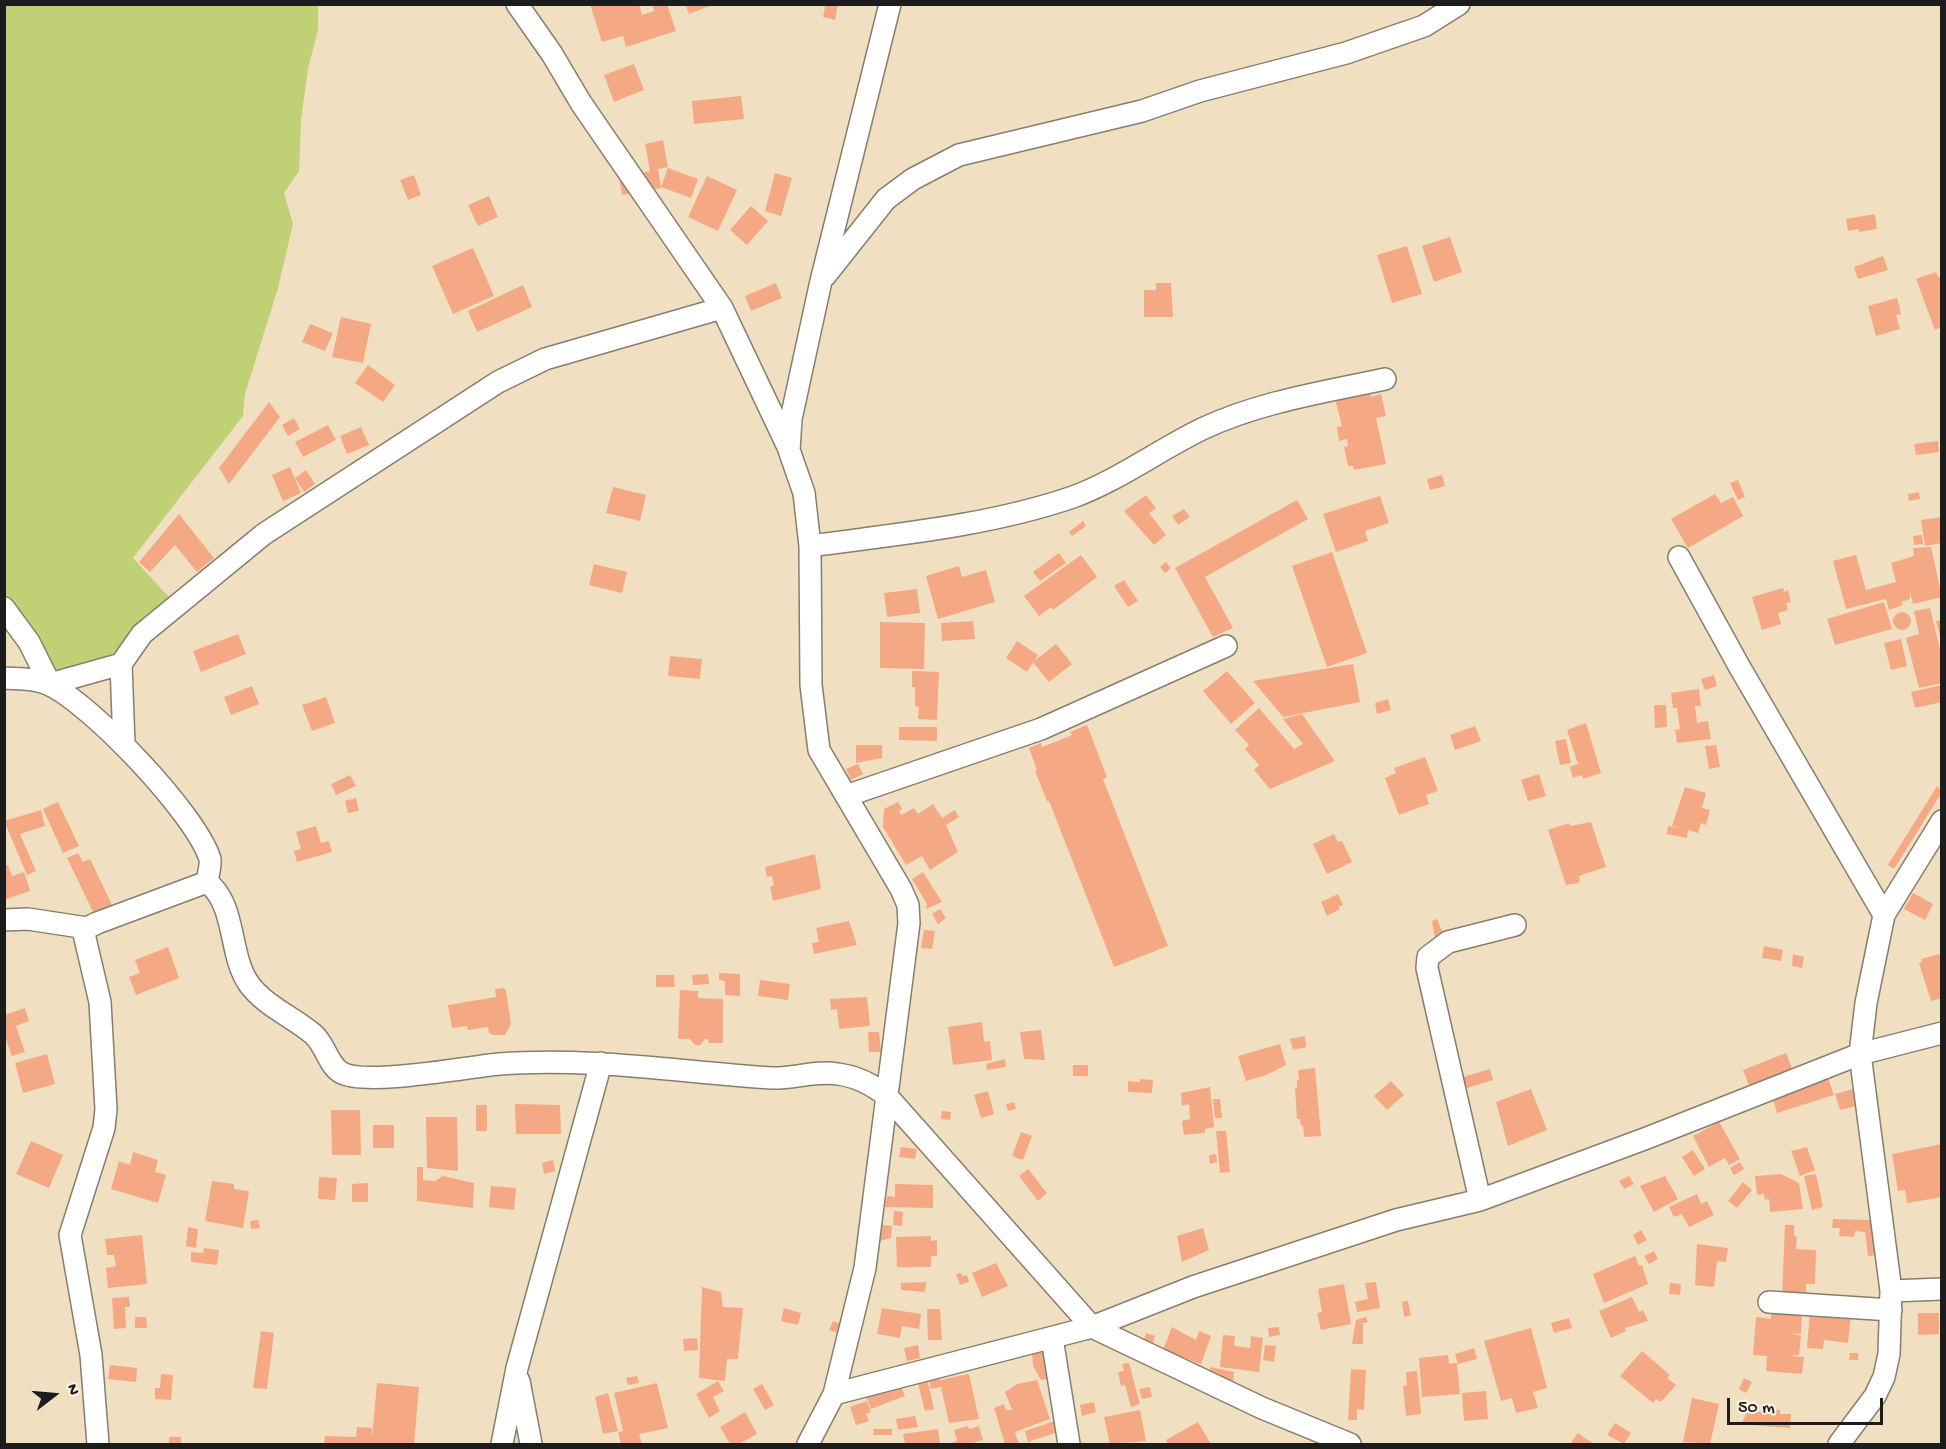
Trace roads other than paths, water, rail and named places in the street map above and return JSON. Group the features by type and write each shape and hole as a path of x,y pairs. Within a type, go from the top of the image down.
{"street":[{"path":"517,4 552,54 581,103 722,308 789,450 804,493 810,546 811,686 814,727 819,750 901,889 908,905 909,923 865,1268 833,1396 808,1444"},
{"path":"789,450 791,419 820,281 890,4"},
{"path":"820,281 886,199 913,179 959,155 1142,111 1200,92 1346,53 1424,26 1459,4"},
{"path":"124,744 121,664 142,634 264,534 498,382 545,359 722,308"},
{"path":"810,546 965,525 1047,505 1076,496 1203,428 1282,401 1385,379"},
{"path":"1679,557 1884,915"},
{"path":"4,608 30,642 50,684 88,712 124,744 166,792 194,831 210,860 207,882"},
{"path":"846,796 1041,729 1226,646"},
{"path":"4,678 50,684 121,664"},
{"path":"1839,1444 1875,1396 1884,1377 1889,1354 1891,1300 1860,1054 1866,1003 1884,915 1941,821"},
{"path":"4,920 28,919 87,928 207,882"},
{"path":"207,882 220,892 249,984 264,1000 315,1035 327,1051 335,1069 345,1075 402,1076 524,1063 601,1063 774,1078 836,1073 863,1079 887,1096 1092,1327 1262,1408 1350,1444"},
{"path":"1480,1200 1427,968 1428,957 1448,942 1515,925"},
{"path":"87,928 84,934 100,1002 106,1109 104,1128 70,1235 91,1355 98,1444"},
{"path":"833,1396 1092,1327 1193,1287 1396,1220 1480,1200 1647,1138 1860,1054 1941,1033"},
{"path":"502,1444 517,1368 601,1063"},
{"path":"1769,1302 1891,1300 1941,1289"},
{"path":"833,1396 1092,1327"},
{"path":"1052,1338 1069,1444"},
{"path":"517,1368 531,1444"}]}
